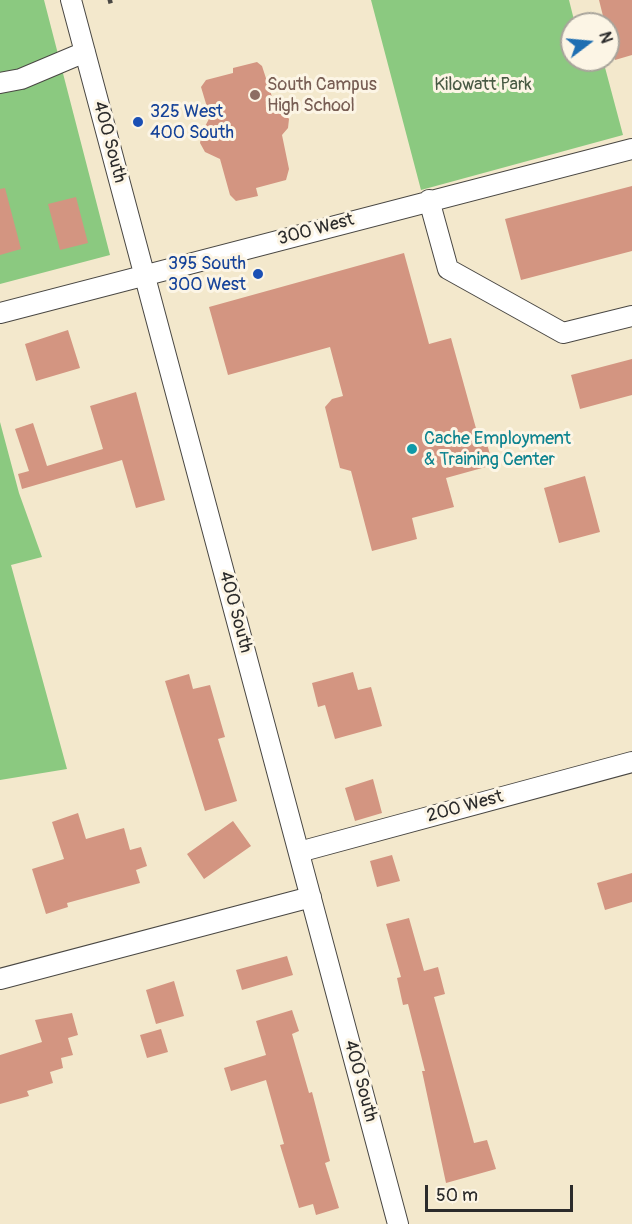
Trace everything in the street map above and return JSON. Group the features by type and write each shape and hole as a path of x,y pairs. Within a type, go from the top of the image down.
{"street":[{"name":"400 South","path":"71,0 398,1224"},
{"path":"0,82 21,79 85,52"},
{"name":"300 West","path":"0,313 632,149"},
{"path":"429,200 448,269 563,333 632,316"},
{"name":"200 West","path":"298,852 632,762"},
{"path":"0,979 311,897"}],"path":[{"path":"108,2 116,0"}],"green space":[{"path":"0,0 44,0 110,255 0,284"},
{"name":"Kilowatt Park","path":"371,0 569,0 572,12 560,12 560,72 606,72 623,135 421,190"},
{"path":"0,422 19,493 42,557 11,565 67,769 0,780"}],"building":[{"path":"599,0 632,0 632,55 620,59 620,12 602,12"},
{"path":"257,62 262,66 276,109 283,111 289,119 288,128 282,135 289,169 286,180 256,188 258,196 236,201 230,195 220,159 205,152 200,143 202,132 210,117 201,87 206,80 233,73 233,68"},
{"path":"632,186 632,251 521,280 505,219"},
{"path":"5,188 21,249 0,255 0,189"},
{"path":"76,197 88,243 60,250 48,204"},
{"path":"404,253 429,344 451,338 477,432 483,430 493,465 446,478 454,507 412,518 417,539 372,551 351,471 340,468 325,407 332,399 343,396 330,347 228,375 209,307"},
{"path":"68,330 80,368 36,381 25,344"},
{"path":"632,359 632,395 580,409 571,375"},
{"path":"136,392 165,500 136,508 122,460 22,489 18,474 29,471 15,429 33,423 47,466 103,449 90,406"},
{"path":"585,476 600,532 559,543 544,488"},
{"path":"353,672 358,690 371,687 382,726 335,739 325,705 318,707 312,683"},
{"path":"189,674 193,689 210,685 225,737 218,739 237,801 205,811 165,681"},
{"path":"373,779 382,813 355,821 345,788"},
{"path":"78,813 86,839 124,828 130,850 141,847 147,866 136,870 140,883 67,903 68,907 46,914 32,869 64,859 52,822"},
{"path":"233,821 251,846 204,879 187,854"},
{"path":"392,855 400,881 377,887 370,861"},
{"path":"632,873 632,902 605,910 597,883"},
{"path":"409,918 424,971 438,967 445,994 434,997 474,1143 487,1140 496,1169 446,1183 422,1071 425,1071 408,1004 403,1005 397,978 401,977 386,924"},
{"path":"287,956 293,975 242,990 236,970"},
{"path":"174,981 184,1016 156,1024 146,990"},
{"path":"292,1010 299,1031 292,1034 309,1093 312,1092 330,1161 325,1163 339,1208 316,1215 313,1204 299,1208 280,1145 284,1144 266,1080 231,1091 224,1068 266,1055 256,1021"},
{"path":"72,1013 78,1035 68,1038 73,1055 61,1058 63,1068 50,1072 53,1083 27,1091 29,1096 0,1104 0,1055 42,1042 35,1020"},
{"path":"161,1029 168,1052 147,1058 140,1035"}],"place":[{"name":"South Campus High School","path":"255,95"},
{"name":"325 West 400 South","path":"138,122"},
{"name":"395 South 300 West","path":"258,274"},
{"name":"Cache Employment & Training Center","path":"412,449"}]}
